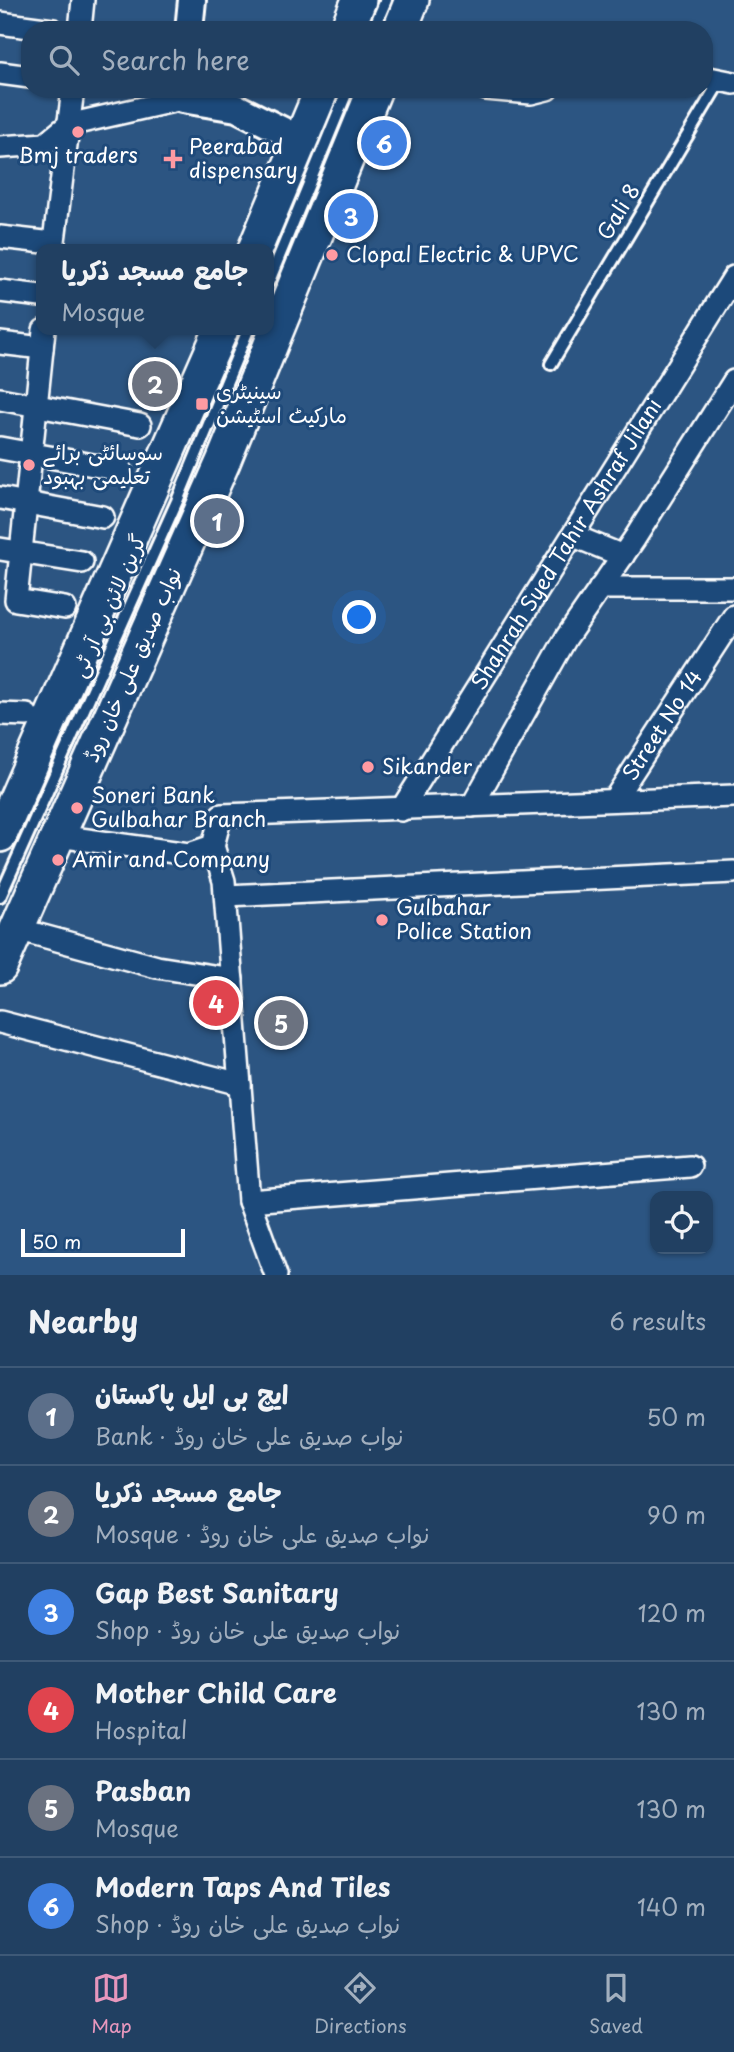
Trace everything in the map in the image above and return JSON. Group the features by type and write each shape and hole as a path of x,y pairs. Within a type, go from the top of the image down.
{"main road":[{"path":"351,21 359,0"},
{"path":"404,21 412,0"},
{"path":"257,244 318,98"},
{"name":"نواب صدیق علی خان روڈ","path":"0,967 223,462 371,98"},
{"path":"0,835 219,335"}],"street":[{"path":"81,21 83,0"},
{"path":"190,21 192,0"},
{"path":"0,23 21,26"},
{"path":"0,73 21,76"},
{"path":"53,244 72,98"},
{"path":"0,147 45,145 68,125 167,98"},
{"path":"198,98 237,108 300,140"},
{"path":"0,237 41,244"},
{"name":"Shahrah Syed Tahir Ashraf Jilani","path":"401,810 734,278"},
{"path":"0,291 36,295"},
{"path":"0,343 43,339 26,503 11,550 16,600 65,608"},
{"path":"472,806 566,638 623,556 734,381"},
{"path":"0,399 140,425"},
{"path":"0,448 121,470"},
{"path":"0,498 103,517"},
{"path":"574,536 623,556"},
{"path":"11,550 82,562"},
{"path":"600,588 734,588"},
{"name":"Street No 14","path":"614,800 734,616"},
{"path":"0,714 27,715"},
{"path":"276,1275 250,1201 225,881 213,846 221,815 734,796"},
{"path":"58,836 189,854 213,846"},
{"path":"226,896 734,872"},
{"path":"17,929 157,967 232,979"},
{"path":"0,1022 240,1084"},
{"path":"250,1201 690,1166"}],"lane":[{"path":"377,21 386,0"},
{"path":"274,269 344,98"},
{"name":"Gali 8","path":"551,363 708,98"},
{"name":"گرین لائن بی آر ٹی","path":"0,897 177,501 246,335"}],"place":[{"name":"Bmj traders","path":"78,132"},
{"name":"Modern Taps And Tiles","path":"384,143"},
{"name":"Peerabad dispensary","path":"173,159"},
{"name":"Gap Best Sanitary","path":"351,216"},
{"name":"Clopal Electric & UPVC","path":"332,255"},
{"name":"جامع مسجد ذکریا","path":"155,384"},
{"name":"سینیٹری مارکیٹ اسٹیشن","path":"202,404"},
{"name":"سوسائٹی برائے تعلیمی بہبود","path":"29,465"},
{"name":"ایچ بی ایل پاکستان","path":"217,521"},
{"name":"Sikander","path":"368,767"},
{"name":"Soneri Bank Gulbahar Branch","path":"77,808"},
{"name":"Amir and Company","path":"58,860"},
{"name":"Gulbahar Police Station","path":"382,920"},
{"name":"Mother Child Care","path":"216,1003"},
{"name":"Pasban","path":"281,1023"}]}
